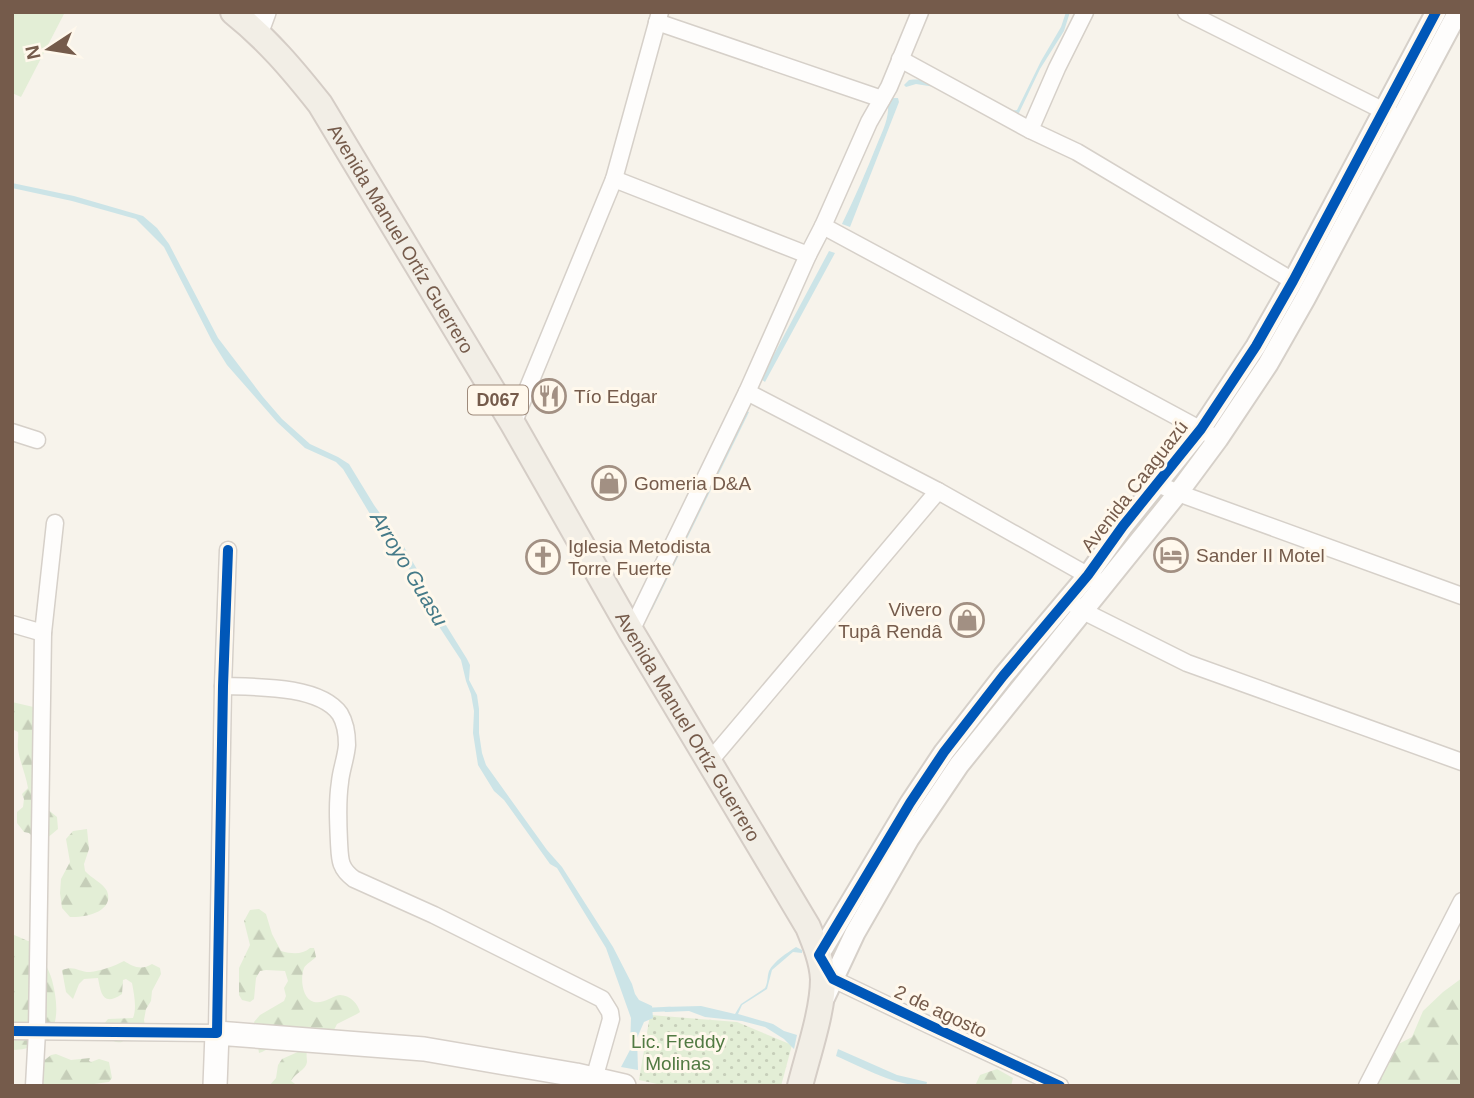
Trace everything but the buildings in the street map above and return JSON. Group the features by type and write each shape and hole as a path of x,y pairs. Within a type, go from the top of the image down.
{"main road":[{"name":"Avenida Manuel Ortíz Guerrero","path":"233,12 261,22 287,62 320,104 513,424 631,631 808,928 819,955"},
{"name":"D067","path":"800,1086 820,1007 823,980 819,955"},
{"path":"215,1086 217,1033 424,1049 611,1083"}],"street":[{"path":"631,631 747,392 920,12"},
{"path":"1030,130 1085,12"},
{"path":"1186,12 1392,115"},
{"name":"Avenida Caaguazú","path":"1096,580 1123,526 1158,484 1209,434 1275,353 1306,299 1392,115 1436,12"},
{"name":"Avenida Caaguazú","path":"820,1007 855,933 909,839 959,765 1075,606 1178,493 1293,281 1456,14"},
{"path":"513,424 614,178 658,17 882,99"},
{"path":"900,59 1030,130 1077,152 1293,281"},
{"path":"614,178 808,255"},
{"path":"823,226 1209,434"},
{"path":"747,392 937,491 1096,580"},
{"path":"12,432 37,439"},
{"path":"1158,484 1462,596"},
{"path":"709,762 937,491"},
{"path":"34,1086 43,633 55,523"},
{"path":"12,1031 217,1033 228,550"},
{"path":"1075,606 1187,663 1462,762"},
{"name":"Avenida Caaguazú","path":"819,955 944,752 1003,676 1075,606"},
{"path":"12,624 43,633"},
{"path":"223,686 279,687 309,694 339,713 346,730 347,749 337,806 341,864 346,873 602,999 611,1019 611,1083"},
{"path":"1367,1086 1462,901"},
{"path":"819,955 833,979"},
{"name":"2 de agosto","path":"833,979 1060,1086"}],"green space":[{"path":"12,12 65,12 21,97 12,93"},
{"path":"12,702 42,709 41,804 57,817 58,829 46,839 36,840 17,823 17,812 23,807 22,794 28,788 18,749 18,732 12,729"},
{"path":"87,829 89,849 84,864 85,871 107,891 107,904 97,912 70,917 62,908 60,893 61,879 70,862 66,839 73,831"},
{"path":"259,909 266,914 281,951 297,953 314,948 316,957 305,967 302,977 307,997 314,1002 321,1002 344,995 353,1000 360,1012 337,1024 325,1041 307,1052 306,1065 291,1081 298,1086 269,1086 276,1078 282,1059 300,1051 282,1045 259,1053 254,1022 260,1015 284,1001 284,988 288,981 285,971 260,971 256,978 254,999 250,1002 242,1000 239,995 239,968 250,945 244,921 250,910"},
{"path":"12,934 34,941 51,976 56,1019 53,1029 39,1044 12,1050"},
{"path":"124,961 140,967 152,964 160,968 161,974 146,1009 145,1025 122,1042 115,1042 103,1025 108,1019 133,1018 135,1005 132,983 123,980 122,994 107,999 102,994 98,978 84,979 73,999 66,992 62,970 70,968 94,971"},
{"path":"1462,978 1462,1086 1370,1086 1389,1049 1412,1037 1423,1011"},
{"name":"Lic. Freddy Molinas","path":"650,1015 737,1022 792,1045 781,1086 666,1086 639,1080"},
{"path":"56,1054 71,1060 90,1058 91,1062 99,1059 109,1062 112,1078 109,1082 90,1086 33,1086 28,1081 28,1064 41,1063"},
{"path":"997,1069 1013,1078 1011,1086 975,1086 980,1075"}],"water":[{"path":"1066,12 1070,12 1064,31 1040,69 1018,115 935,87 904,85 909,80 956,84 981,93 1010,111 1017,110 1061,27"},
{"path":"893,98 898,98 899,102 850,227 842,224 882,133 888,105"},
{"path":"12,183 74,196 143,216 169,244 218,338 263,397 282,419 310,444 349,464 404,547 470,665 469,680 477,695 479,733 486,765 562,867 613,947 639,1000 652,1006 653,1018 644,1022 637,1038 638,1070 621,1067 630,1050 631,1018 606,948 557,868 550,864 504,800 494,791 478,765 473,733 474,711 461,660 440,628 415,577 370,514 343,469 336,462 305,448 277,422 227,365 164,247 136,219 12,188"},
{"path":"829,251 835,253 765,382 761,379"},
{"path":"745,411 749,412 652,610 648,607"},
{"path":"796,947 802,950 802,953 793,952 772,970 767,989 742,1005 738,1014 773,1024 797,1035 794,1049 765,1027 742,1021 705,1017 689,1011 665,1012 663,1007 701,1006 735,1014 741,1004 765,988 769,971 774,964"},
{"path":"838,1049 897,1075 927,1082 926,1086 891,1080 869,1071 836,1056"}],"waterway":[{"path":"647,1010 670,1009"}],"cycle path":[{"path":"1060,1086 833,979 819,955 910,803 944,752 1003,676 1088,575 1123,526 1201,429 1256,346 1436,12"},
{"path":"12,1031 217,1033 228,550"}],"place":[{"name":"Tío Edgar","path":"549,396"},
{"name":"Gomeria D&A","path":"609,483"},
{"name":"Sander II Motel","path":"1171,555"},
{"name":"Iglesia Metodista Torre Fuerte","path":"543,557"},
{"name":"Vivero Tupâ Rendâ","path":"967,620"}],"water label":[{"name":"Arroyo Guasu","path":"409,569"}]}
